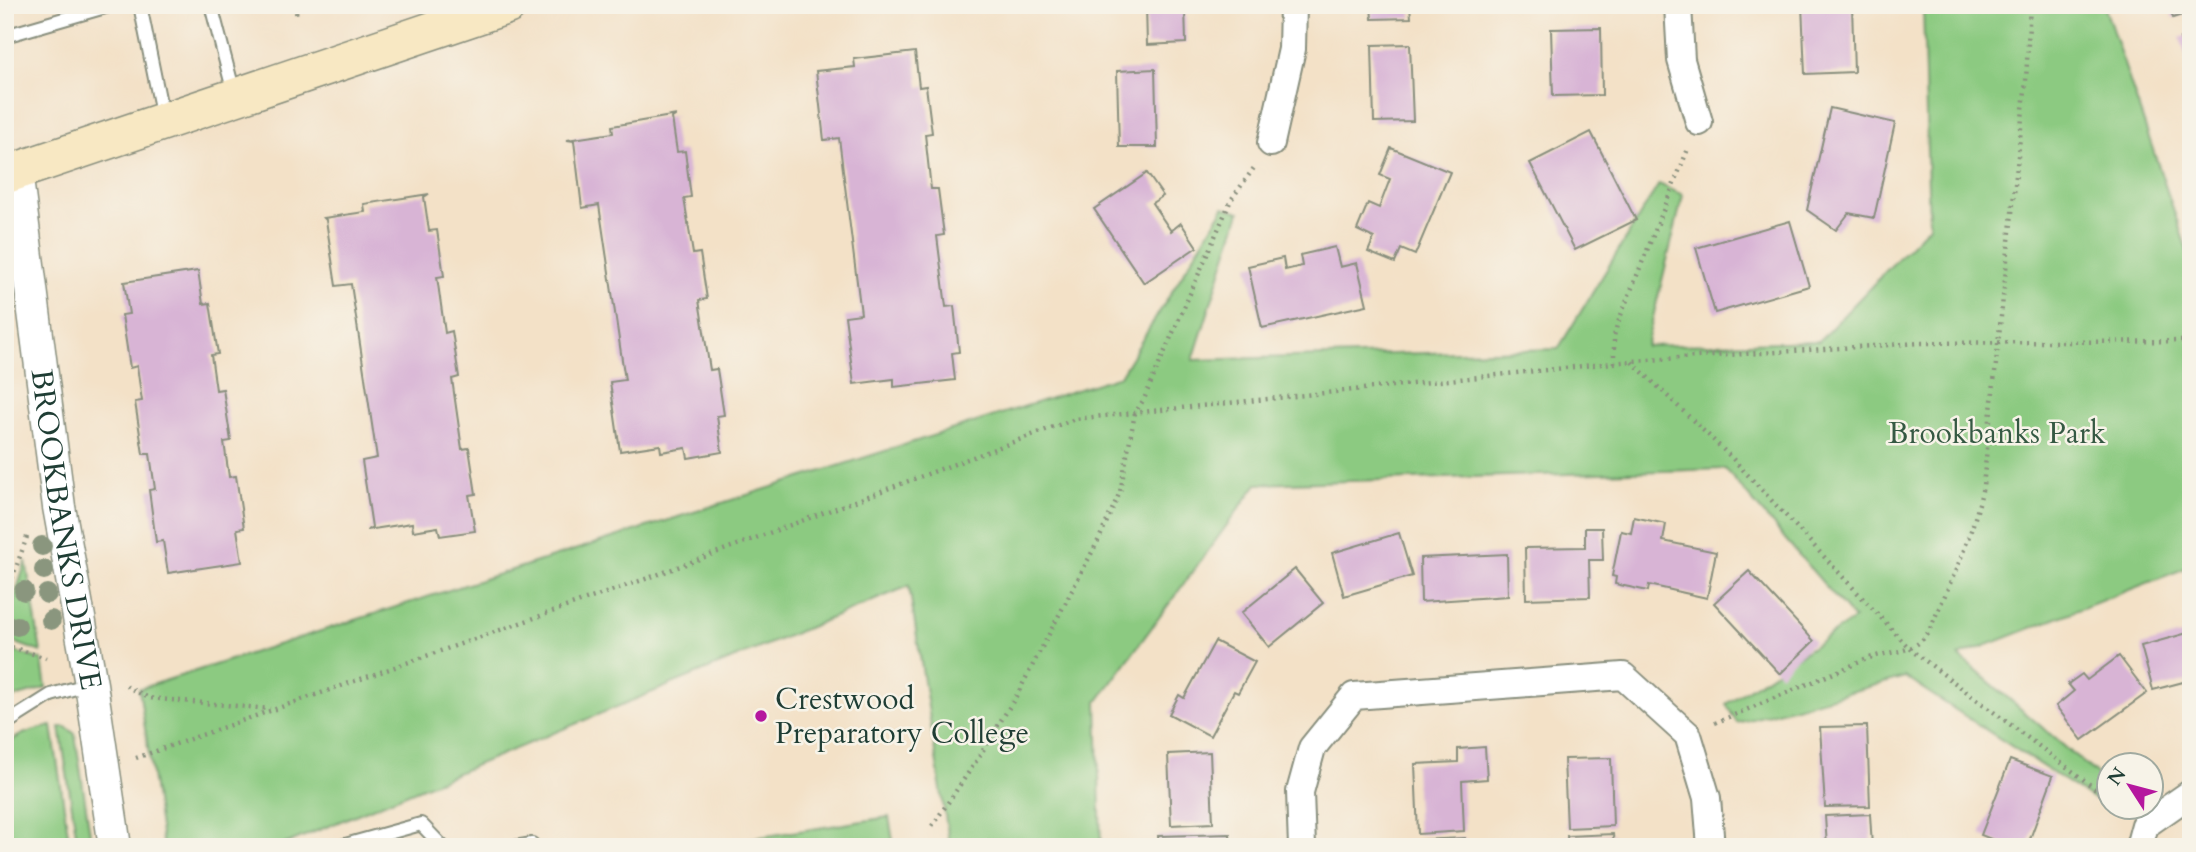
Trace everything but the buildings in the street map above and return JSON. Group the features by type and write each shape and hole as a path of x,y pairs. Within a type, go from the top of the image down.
{"main road":[{"path":"10,173 508,5"}],"street":[{"path":"1271,143 1292,49 1293,5"},
{"path":"1678,5 1681,60 1699,122"},
{"name":"BROOKBANKS DRIVE","path":"10,173 23,215 59,507 91,684 115,847"},
{"path":"1302,847 1300,792 1312,748 1354,696 1623,676 1688,734 1707,798 1711,847"},
{"path":"2140,847 2145,825 2191,793"}],"lane":[{"path":"5,36 78,10 112,5"},
{"path":"140,5 163,122"},
{"path":"211,5 235,97"},
{"path":"5,723 51,695 91,684"},
{"path":"338,847 421,824 443,847"},
{"path":"515,847 532,844 533,847"}],"path":[{"path":"295,5 298,18"},
{"path":"1688,734 1867,659 1891,651 1910,650 1923,641 1929,631 1962,557 1977,516 1983,486 1996,342 2026,81 2030,5"},
{"path":"1614,363 1614,336 1621,313 1699,122"},
{"path":"932,825 977,760 1018,693 1099,539 1120,492 1135,413 1231,200 1271,143"},
{"path":"136,758 652,577 1059,424 1088,416 1614,363 1921,343 2191,341"},
{"path":"1632,362 1732,458 1910,650 2094,787"},
{"path":"5,598 28,534"},
{"path":"5,645 46,658"},
{"path":"126,686 149,698 275,710"}],"green space":[{"name":"Brookbanks Park","path":"1923,5 2104,5 2191,262 2191,566 1959,656 2094,772 2094,800 1905,677 1737,723 1726,704 1854,619 1725,469 1257,484 1097,702 1101,847 950,847 909,586 278,847 163,847 139,689 1120,376 1224,207 1240,212 1193,360 1558,349 1659,184 1683,195 1646,346 1819,341 1929,226"},
{"path":"26,561 41,652 5,639 5,628"},
{"path":"6,649 42,660 46,688 5,700"},
{"path":"52,726 70,847 5,847 5,749 20,736"},
{"path":"60,727 66,727 75,734 92,847 78,847"},
{"path":"889,817 894,847 697,847"}],"place":[{"name":"Crestwood Preparatory College","path":"761,716"}]}
